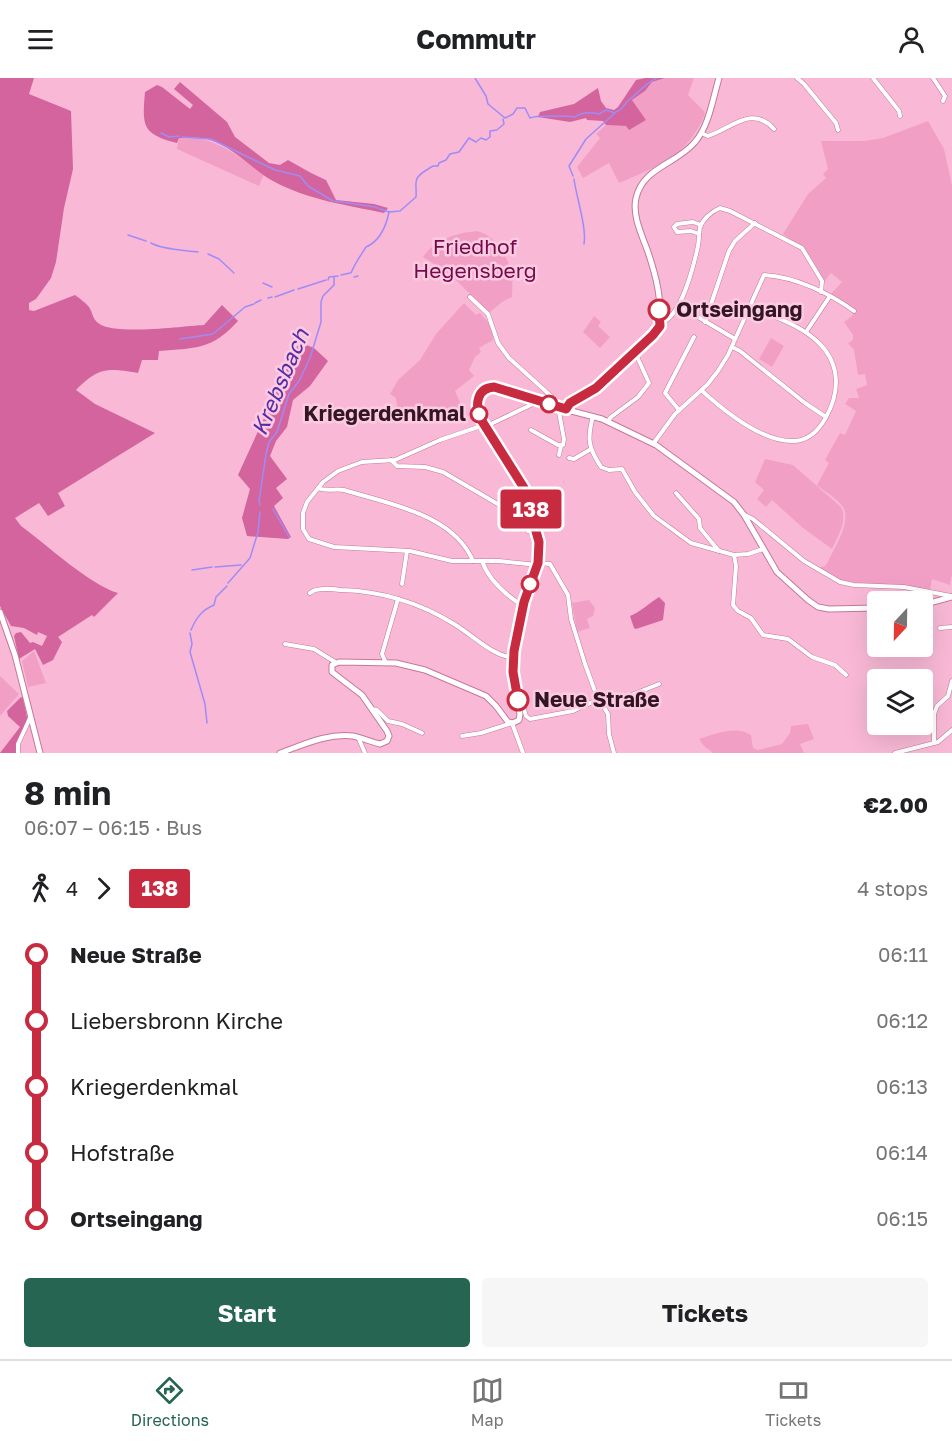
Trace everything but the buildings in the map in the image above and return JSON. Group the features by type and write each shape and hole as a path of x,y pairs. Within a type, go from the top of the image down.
{"street":[{"path":"566,409 570,403 596,388 658,330 660,323 658,288 636,216 636,199 646,178 685,152 695,142 701,133 719,78"},
{"path":"797,78 836,123 838,130"},
{"path":"804,84 808,78"},
{"path":"873,78 899,111 900,116"},
{"path":"933,78 945,96 942,101"},
{"path":"701,133 708,136 749,118 766,122 774,129"},
{"path":"660,323 666,322 678,305 693,267 701,225 706,217 716,209 723,208 803,249 822,281 821,292"},
{"path":"699,234 692,231 677,232 674,227 684,222 701,225"},
{"path":"705,322 729,251 735,241 754,223"},
{"path":"653,444 679,410 718,371 765,274 799,283 821,292 854,311"},
{"path":"807,332 830,296"},
{"path":"470,297 488,314 500,346 509,358 555,400 564,439 559,455"},
{"path":"678,305 735,339"},
{"path":"701,390 738,420 782,440 806,439 816,431 826,417 835,396 837,383 835,370 823,347 807,332 749,306"},
{"path":"679,410 665,393 694,337"},
{"path":"732,346 826,417"},
{"path":"608,421 640,395 649,383 635,352"},
{"path":"462,736 481,733 512,723 518,721 520,717 513,658 523,606 538,564 540,549 524,488 478,412 480,394 486,389 499,388 537,402 593,416 608,421 653,444 725,494 744,515 781,577 816,606 837,610 867,609"},
{"path":"493,423 537,402"},
{"path":"593,416 588,435 591,449 601,467 610,470 620,468 635,492 656,517 691,543 734,555 748,554 763,549"},
{"path":"484,425 391,460 366,462 346,467 324,480 307,502 303,513 303,528 309,539 334,547 407,551 449,561 550,564 565,587 580,647 596,694 608,716 608,731 614,753"},
{"path":"531,430 561,446"},
{"path":"569,458 574,459 591,449"},
{"path":"391,460 396,466 425,466 446,473 508,510 528,531 537,532"},
{"path":"318,488 325,491 344,490 430,518 454,534 473,561"},
{"path":"676,493 699,519 700,528 719,551"},
{"path":"744,515 751,517 804,561 840,582 854,585 908,587 952,596"},
{"path":"402,584 407,551"},
{"path":"734,555 736,566 733,602 736,610 751,618 764,635 788,639 812,657 837,666 846,675"},
{"path":"482,561 488,574 505,594 523,606"},
{"path":"310,593 315,590 348,590 398,599 441,616 497,654 513,658"},
{"path":"933,602 952,596"},
{"path":"386,663 382,654 398,599"},
{"path":"0,612 15,655 40,753"},
{"path":"940,628 952,627"},
{"path":"285,644 316,650 335,662 386,663 418,668 480,693 494,703 507,722 512,723"},
{"path":"280,753 324,738 344,736 358,737 380,744 386,743 387,731 372,709 357,690 334,675 331,668 335,662"},
{"path":"934,743 934,714 937,706 948,696 952,681"},
{"path":"518,700 522,702 527,717 530,719 573,711 601,701 614,702 659,684"},
{"path":"372,709 377,710 388,722 402,724 422,734"},
{"path":"18,753 19,742 31,716"},
{"path":"512,723 523,753"},
{"path":"895,753 934,743 944,738 952,730"},
{"path":"358,737 365,753"}],"green space":[{"path":"665,78 694,78 688,95 705,114 690,140 681,150 659,165 619,183 609,163 583,178 577,167 600,138 596,134 606,125 626,126 646,120 632,100 645,91 652,82"},
{"path":"928,121 944,149 952,185 952,574 950,585 932,579 930,589 854,584 840,581 818,568 825,566 828,562 844,527 845,513 843,507 834,498 817,485 829,463 825,460 840,433 845,435 856,411 845,404 849,398 859,398 856,389 867,385 865,374 858,375 854,350 848,343 853,340 853,335 844,322 852,316 855,310 831,294 842,282 831,273 824,282 805,250 783,234 808,194 826,178 823,174 828,169 821,141 864,141 883,138"},
{"path":"190,137 221,146 264,174 259,186 177,149 179,138"},
{"name":"Friedhof Hegensberg","path":"477,231 496,243 511,271 512,297 489,313 451,275 423,257 440,241 462,233"},
{"path":"464,303 476,315 480,313 488,322 493,340 479,348 481,352 475,357 469,370 474,376 455,391 462,407 453,418 444,411 430,416 426,412 415,421 399,422 396,398 390,394 398,380 420,360 436,334"},
{"path":"594,316 601,322 598,326 610,337 600,348 583,332"},
{"path":"771,338 784,346 772,367 759,359"},
{"path":"765,459 793,465 841,507 843,523 832,549 803,528 772,500 766,507 757,499 764,490 755,482"},
{"path":"589,600 595,608 593,616 587,619 590,628 577,632 572,603"},
{"path":"34,651 46,683 28,687 22,661"},
{"path":"0,676 19,694 0,716"},
{"path":"808,724 814,739 800,744 804,753 713,753 699,739 725,731 745,732 751,735 753,748 758,750 782,744 790,733 791,726"}],"shaded area":[{"path":"0,78 34,78 29,94 71,111 73,169 64,208 56,262 51,278 36,299 29,303 29,310 34,311 75,295 89,307 98,323 118,329 204,325 222,305 238,321 220,338 202,346 159,351 158,360 142,360 138,373 118,370 104,371 91,377 76,390 95,404 155,433 58,493 65,506 48,516 39,503 15,518 21,526 82,573 107,589 118,593 94,617 92,615 58,637 62,642 53,660 43,665 35,649 19,659 14,636 21,632 30,643 42,646 47,636 11,626 0,606"},
{"path":"665,78 652,82 645,91 632,100 646,120 629,130 626,126 606,125 603,121 586,118 570,122 538,117 540,112 574,104 598,88 601,101 606,108 614,110 636,80"},
{"path":"180,82 227,122 235,137 269,163 280,165 288,160 326,180 336,200 374,204 388,208 384,213 327,201 286,188 265,176 234,152 207,139 179,138 177,143 157,136 147,127 145,121 145,92 157,85 190,109 193,105 174,89"},
{"path":"299,342 314,348 328,361 310,386 293,400 287,427 276,441 270,456 287,479 276,488 283,498 274,506 291,537 288,539 247,536 242,518 250,489 238,475"},
{"path":"659,597 665,603 663,620 634,628 630,616"},
{"path":"21,697 26,714 26,728 17,745 16,753 0,753 20,727 8,716 7,711"}],"waterway":[{"path":"475,78 488,104 505,118 513,114 517,108 525,108 530,118 575,117 587,113 599,114 606,110 615,113"},
{"path":"573,176 569,166 586,139 657,78"},
{"name":"Krebsbach","path":"498,129 504,124 503,119"},
{"name":"Krebsbach","path":"351,273 366,247 382,233 389,212 400,211 416,197 416,182 421,174 432,166 438,166 450,154 459,152 469,138 476,142 481,138 486,140 490,137 490,131 497,130"},
{"path":"161,133 169,137 179,136"},
{"path":"182,137 211,139 275,170 300,176 308,186 333,201"},
{"path":"574,179 583,221 584,244"},
{"path":"335,201 375,207 389,212"},
{"path":"128,235 146,241"},
{"path":"151,243 198,252"},
{"path":"208,254 219,259 234,273"},
{"name":"Krebsbach","path":"341,275 350,273"},
{"name":"Krebsbach","path":"328,280 329,277 338,276"},
{"path":"354,277 358,276"},
{"name":"Krebsbach","path":"260,505 269,442 277,432 289,394 299,381 310,358 321,322 321,302 323,296 334,285 334,277"},
{"path":"298,289 326,280"},
{"path":"263,283 272,287"},
{"path":"275,297 294,290"},
{"path":"268,298 272,297"},
{"path":"255,303 261,300"},
{"path":"180,339 213,334 245,307 254,304"},
{"path":"273,509 289,537"},
{"name":"Krebsbach","path":"228,583 250,558 258,532 260,512"},
{"path":"215,567 241,565"},
{"path":"192,570 212,567"},
{"name":"Krebsbach","path":"191,630 200,615 214,605 216,597 227,586"},
{"name":"Krebsbach","path":"190,633 192,644 190,652 205,704 207,723"}],"bus line":[{"name":"138","path":"518,700 513,672 514,651 524,602 538,563 539,542 524,488 480,418 478,396 484,389 494,387 566,409 567,405 596,388 658,330 659,310"}],"place":[{"name":"Ortseingang","path":"659,310"},
{"name":"Kriegerdenkmal","path":"479,414"},
{"name":"Neue Straße","path":"518,700"}]}
